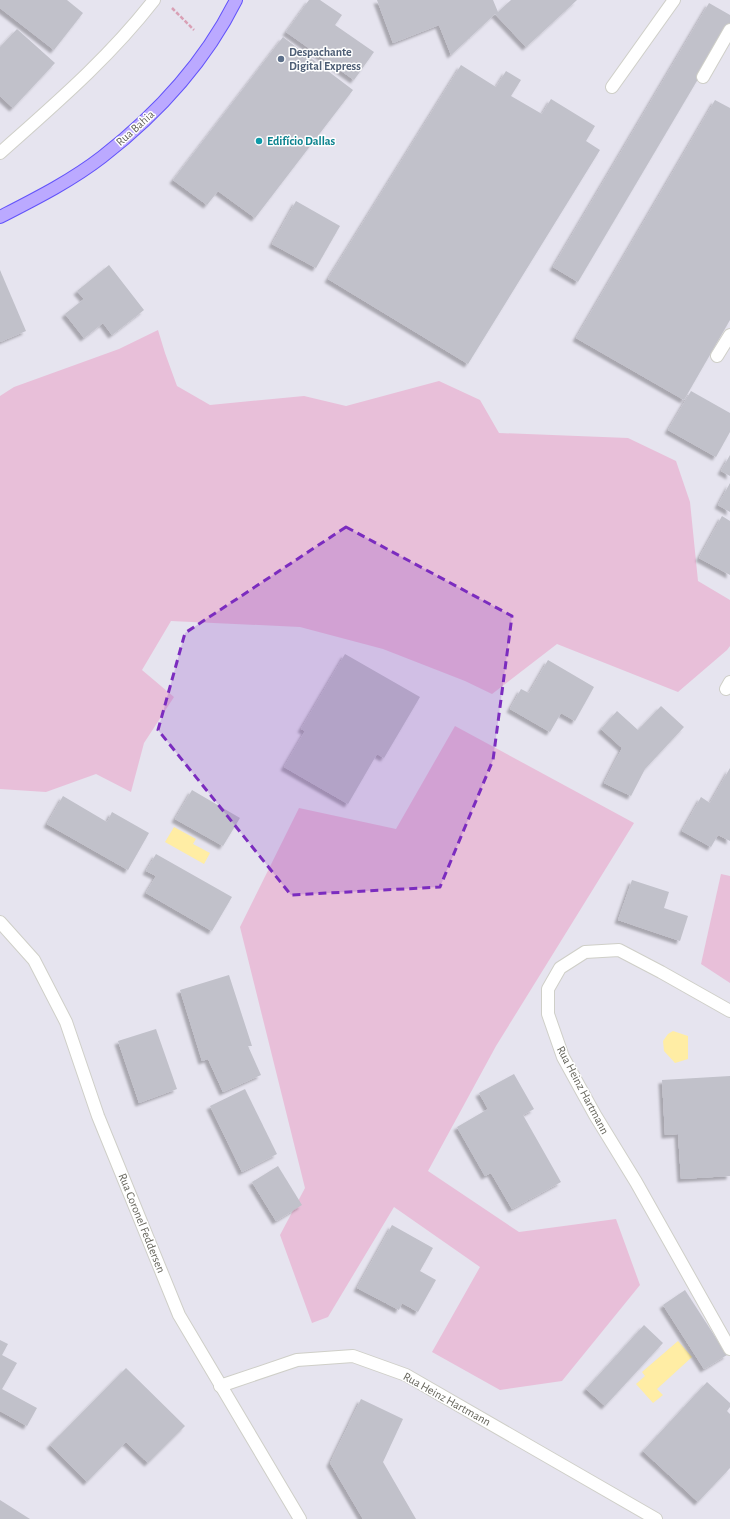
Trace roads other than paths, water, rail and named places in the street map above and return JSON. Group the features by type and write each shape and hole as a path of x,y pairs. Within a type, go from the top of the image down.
{"main road":[{"name":"Rua Bahia","path":"0,217 37,198 102,157 161,105 186,75 211,41 236,0"}],"street":[{"path":"0,153 80,82 134,25 154,0"},
{"path":"612,87 674,0"},
{"path":"703,77 730,30"},
{"path":"717,356 730,335"},
{"name":"Rua Coronel Feddersen","path":"0,922 34,960 66,1022 98,1116 179,1315 300,1519"},
{"name":"Rua Heinz Hartmann","path":"730,1011 619,950 585,952 560,968 548,989 548,1014 563,1057 595,1116 636,1182 730,1349"},
{"name":"Rua Heinz Hartmann","path":"220,1386 297,1360 353,1356 406,1374 656,1519"}],"place":[{"name":"Despachante Digital Express","path":"281,59"},
{"name":"Edifício Dallas","path":"259,141"}]}
